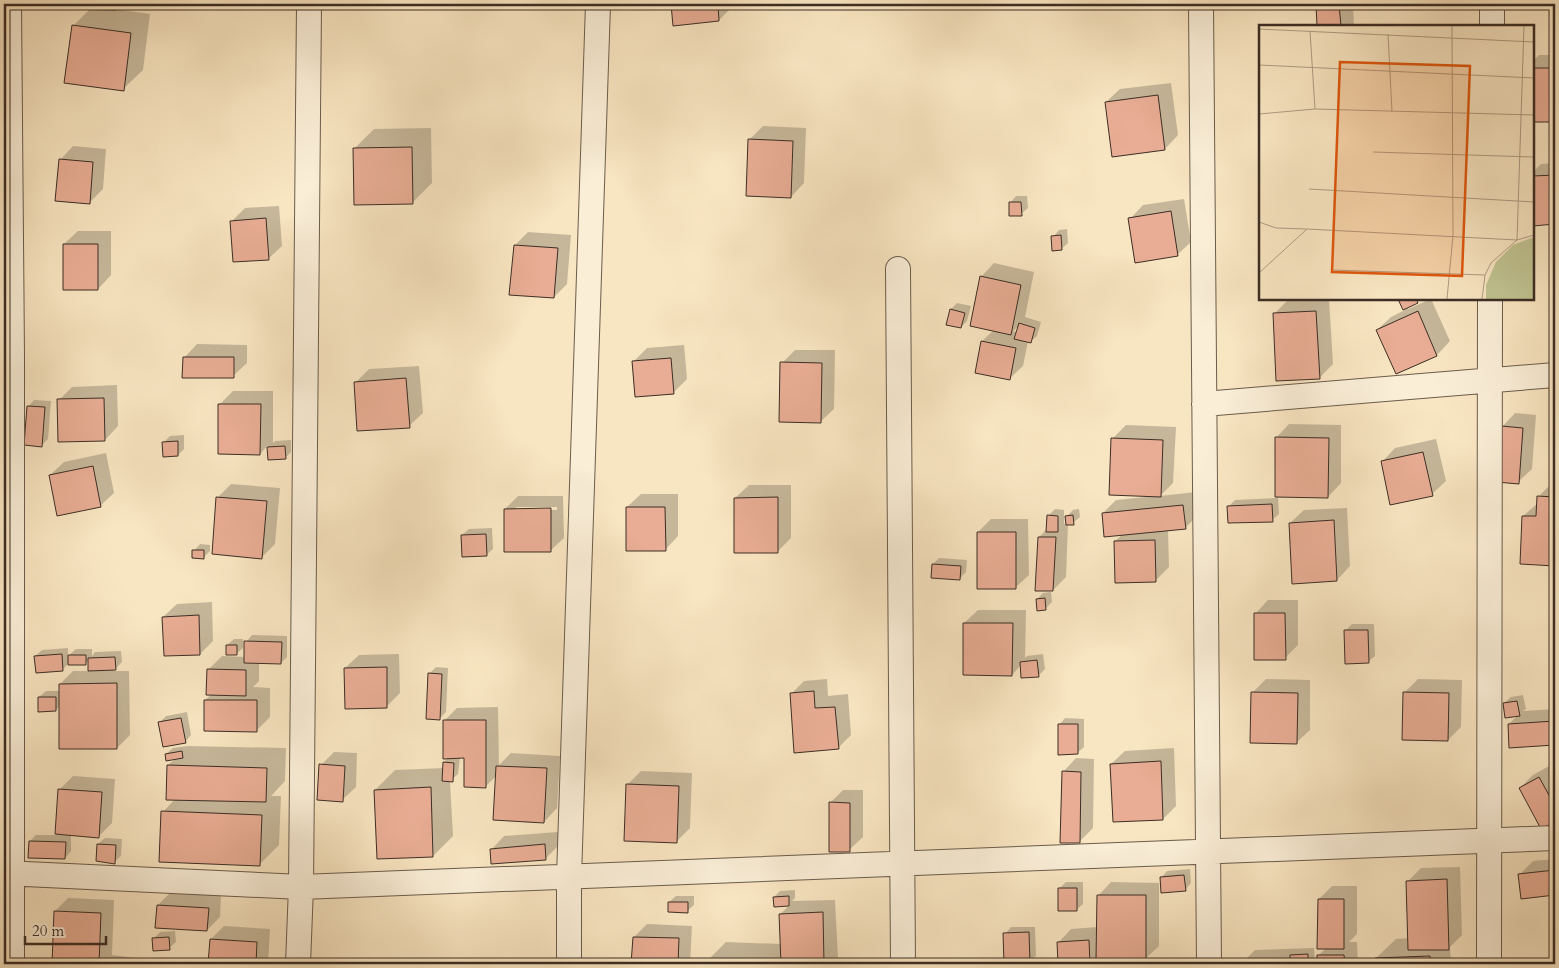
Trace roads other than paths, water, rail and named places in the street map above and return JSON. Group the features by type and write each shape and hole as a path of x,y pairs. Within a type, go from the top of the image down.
{"street":[{"path":"10,4 12,376 8,873 12,964"},
{"path":"298,964 301,887 309,4"},
{"path":"569,964 569,877 598,4"},
{"path":"1201,4 1210,964"},
{"path":"1492,4 1492,25"},
{"path":"898,269 904,964"},
{"path":"1489,964 1490,300"},
{"path":"1204,404 1490,382 1555,375"},
{"path":"8,873 301,887 904,865 1555,838"}]}
